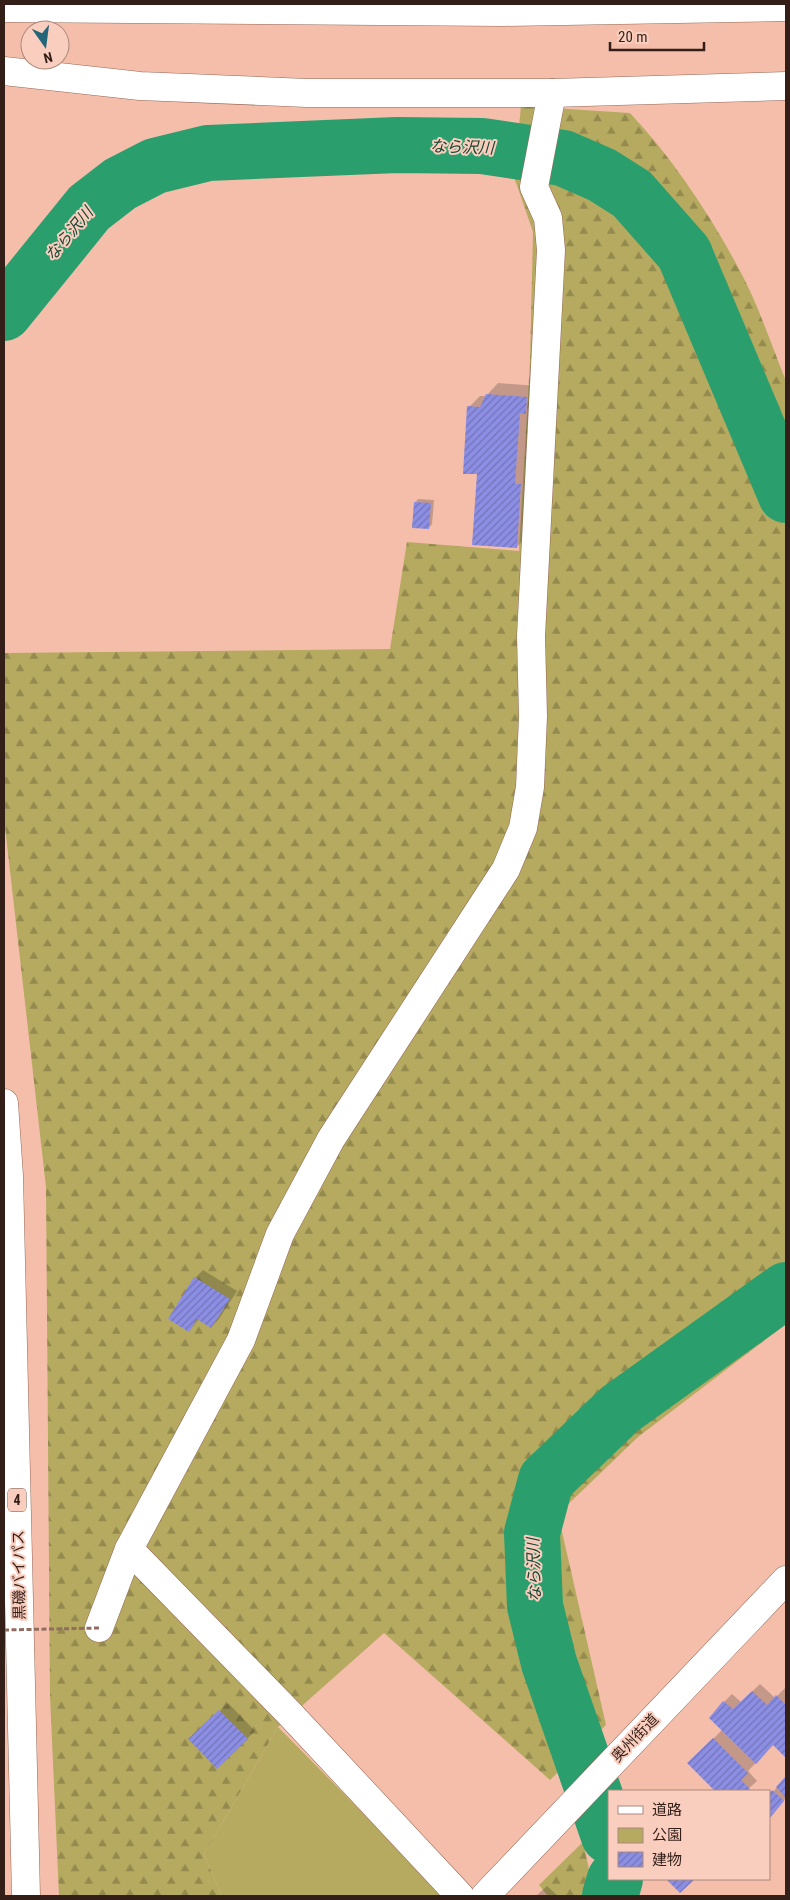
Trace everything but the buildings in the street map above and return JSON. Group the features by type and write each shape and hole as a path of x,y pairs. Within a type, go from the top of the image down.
{"main road":[{"path":"738,4 777,7"},
{"path":"4,8 502,12 777,7"},
{"path":"4,70 140,86 307,93 552,93 786,86"},
{"path":"98,1628 128,1549 241,1340 280,1234 331,1139 400,1029 506,869 523,828 530,788 533,716 532,636 551,250 548,218 534,187 552,93"},
{"name":"黒磯バイパス","path":"4,1103 9,1176 26,1896"},
{"path":"128,1549 289,1713 460,1896"},
{"name":"奥州街道","path":"485,1896 786,1580"}],"path":[{"path":"4,1630 98,1628"}],"green space":[{"path":"521,106 630,113 661,149 689,187 727,248 752,296 786,381 786,1324 638,1437 558,1514 606,1725 550,1780 384,1633 278,1727 204,1854 222,1896 59,1896 50,1696 46,1187 4,818 4,653 390,649 407,542 519,551 530,361 533,232 514,177"},
{"path":"278,1727 445,1896 222,1896 204,1854"},
{"path":"583,1842 595,1896 548,1896 539,1885"}],"waterway":[{"name":"なら沢川","path":"4,313 89,208 120,184 155,166 208,153 397,145 482,146 563,158 602,175 632,194 684,253 786,495"},
{"name":"なら沢川","path":"608,1833 549,1663 535,1606 532,1533 546,1480 620,1409 786,1290"},
{"name":"なら沢川","path":"610,1896 615,1880"}]}
